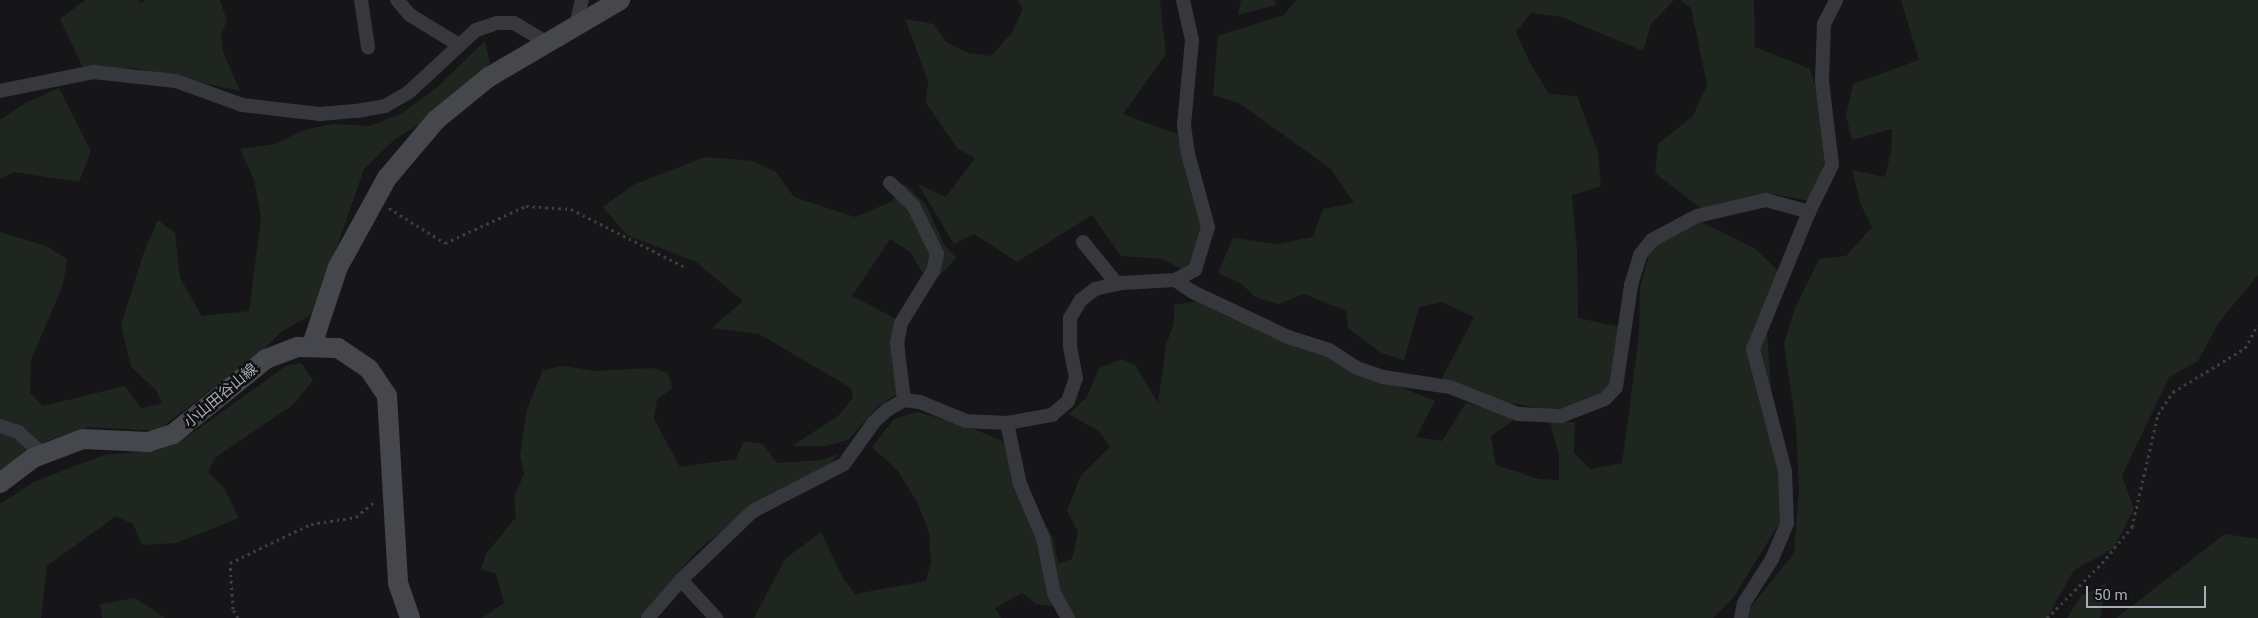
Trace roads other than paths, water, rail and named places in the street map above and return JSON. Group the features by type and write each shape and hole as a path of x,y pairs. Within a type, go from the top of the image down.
{"main road":[{"path":"312,345 338,267 387,178 436,120 489,78 546,42 620,0"},
{"name":"小山田谷山線","path":"0,483 41,453 83,438 148,442 174,434 266,358 312,345 347,351 377,378 390,409 398,583 410,618"}],"street":[{"path":"362,0 368,47"},
{"path":"397,0 410,15 459,45"},
{"path":"576,25 582,0"},
{"path":"648,618 681,580 753,512 844,464 874,422 904,400 920,402 966,421 1007,423 1052,416 1068,401 1076,378 1070,346 1070,318 1081,300 1094,289 1116,284 1175,280 1195,270 1208,227 1188,154 1184,125 1192,40 1183,0"},
{"path":"1741,618 1744,603 1772,559 1787,523 1785,471 1753,350 1808,212 1832,165 1822,81 1824,24 1836,0"},
{"path":"0,91 59,77 102,72 176,81 242,105 320,114 357,111 385,106 409,92 476,30 497,23 514,23 546,42"},
{"path":"890,183 912,205 937,254 933,271 901,323 897,343 904,400"},
{"path":"1175,280 1193,292 1288,337 1328,350 1357,368 1383,377 1450,387 1518,414 1561,416 1605,399 1616,386 1631,285 1640,255 1652,240 1697,216 1766,200 1808,212"},
{"path":"1083,242 1116,284"},
{"path":"1007,423 1020,484 1043,538 1054,593 1068,618"},
{"path":"0,426 18,432 41,453"},
{"path":"681,580 716,618"}]}
